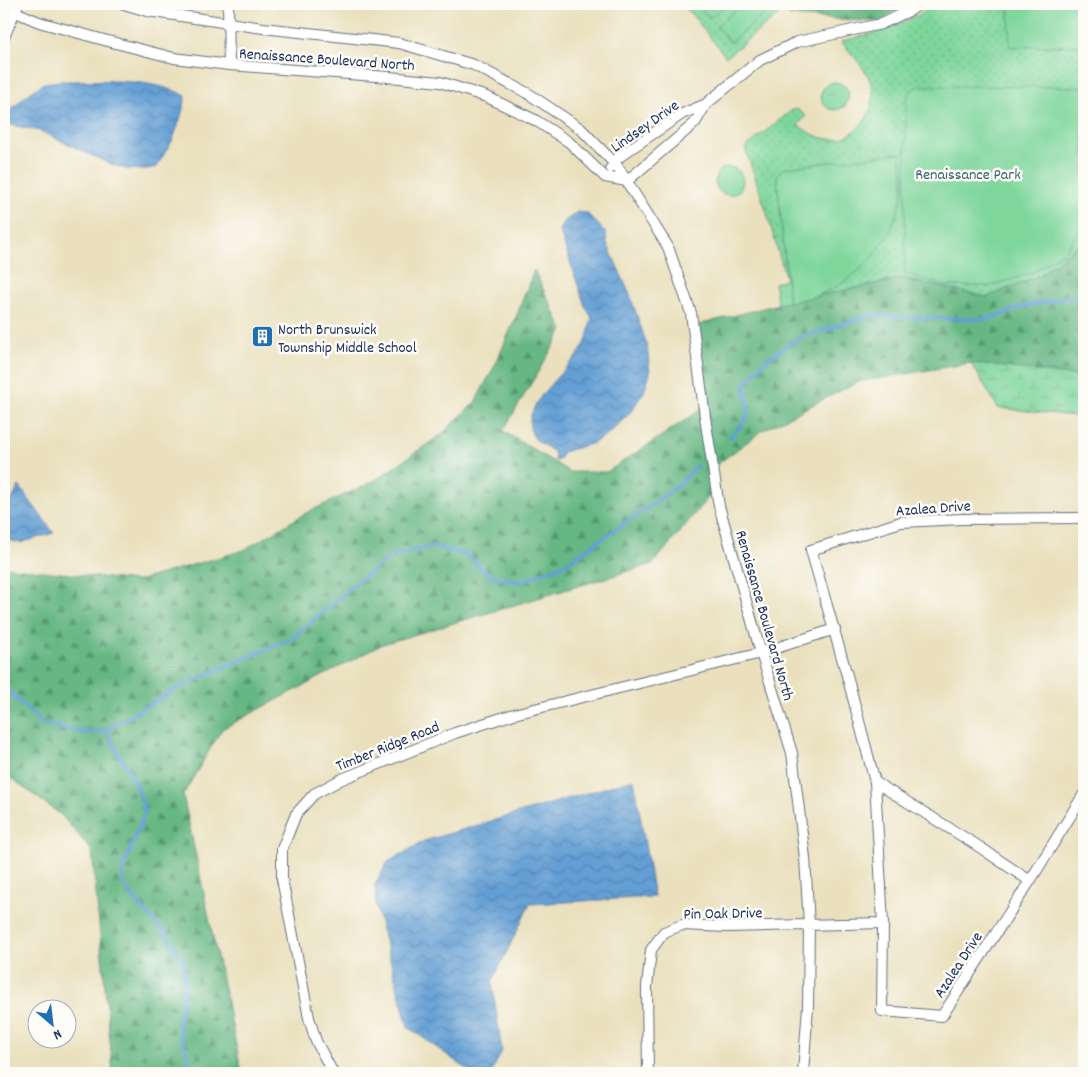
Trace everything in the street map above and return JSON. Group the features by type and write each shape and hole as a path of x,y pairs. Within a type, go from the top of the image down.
{"street":[{"name":"Renaissance Boulevard North","path":"124,4 148,11 263,28 399,43 474,65 530,94 581,130 614,163 668,247 692,313 706,424 719,506 792,754 805,858 809,925 808,1007 803,1073"},
{"path":"228,4 230,65"},
{"name":"Lindsey Drive","path":"605,177 618,158 682,114 706,104 760,60 797,42 881,24 911,10 919,4"},
{"name":"Renaissance Boulevard North","path":"4,7 16,8 39,22 174,58 230,65 389,76 440,82 487,97 535,120 569,142 605,177"},
{"path":"4,37 16,8"},
{"name":"Lindsey Drive","path":"626,181 694,122 706,104"},
{"path":"605,177 626,181"},
{"name":"Azalea Drive","path":"1084,518 962,519 901,522 811,550 835,629 875,782 883,923 882,1011 942,1016 1084,794"},
{"path":"761,653 835,629"},
{"name":"Timber Ridge Road","path":"333,1073 316,1041 309,1018 282,880 282,849 296,814 314,794 342,779 455,733 514,714 761,653"},
{"path":"875,782 978,846 1030,881"},
{"path":"809,925 883,923"},
{"name":"Pin Oak Drive","path":"648,1073 647,987 651,950 664,932 682,925 727,927 809,925"}],"green space":[{"path":"683,4 775,4 782,12 726,57"},
{"path":"698,4 728,4 710,18"},
{"path":"743,4 758,4 766,13 730,42 716,26"},
{"path":"781,4 904,4 881,22 790,16"},
{"name":"Renaissance Park","path":"932,4 1084,4 1084,240 1040,275 987,297 902,278 778,304 774,283 786,279 745,148 792,110 797,109 806,116 798,125 817,136 838,139 854,131 860,126 870,111 873,94 872,86 866,72 841,41 864,36 902,23 924,11"},
{"path":"1009,4 1084,4 1084,45 1010,47"},
{"path":"835,82 845,86 849,96 845,106 835,110 825,106 821,96 825,86"},
{"path":"918,86 1084,87 1084,223 1067,249 1032,273 990,286 947,286 905,273 906,101 910,91"},
{"path":"900,153 903,177 902,196 894,221 881,246 862,268 838,285 812,297 789,302 777,178 779,172 784,168"},
{"path":"729,167 739,171 743,181 739,191 729,195 719,191 715,181 719,171"},
{"path":"1084,240 1084,377 971,363 858,382 763,430 711,469 717,487 653,564 383,644 222,729 183,795 242,1073 113,1073 92,851 61,815 4,773 4,567 137,581 244,550 306,513 374,481 442,434 475,402 494,367 534,270 563,330 503,431 570,472 607,472 708,405 694,326 778,304 902,278 987,297 1040,275"},
{"path":"971,363 1084,377 1084,417 998,408"}],"water":[{"path":"60,81 124,81 141,83 172,90 186,96 181,118 173,139 157,167 141,170 126,169 110,164 40,131 6,124 5,115 28,94 44,83"},
{"path":"577,212 587,213 606,233 607,243 630,295 647,345 650,373 644,392 630,413 612,431 594,443 563,452 559,460 555,461 554,452 535,439 530,424 532,413 538,400 583,347 592,318 585,306 559,229 565,221"},
{"path":"19,486 54,533 20,543 4,539 4,515"},
{"path":"634,779 654,897 530,904 492,982 502,1051 491,1073 472,1073 408,1027 376,907 375,884 388,862 424,841"}],"waterway":[{"path":"730,437 743,424 748,414 748,402 744,385 767,359 799,338 871,315 988,319 1025,306 1084,294"},
{"path":"4,687 42,723 84,733 106,730 187,683 293,638 352,586 393,555 434,546 468,556 491,576 520,582 565,564 649,507 681,483 696,466"},
{"path":"106,730 138,789 145,812 122,870 125,888 169,938 182,960 185,988 178,1025 193,1073"}],"place":[{"name":"North Brunswick Township Middle School","path":"262,337"}]}
